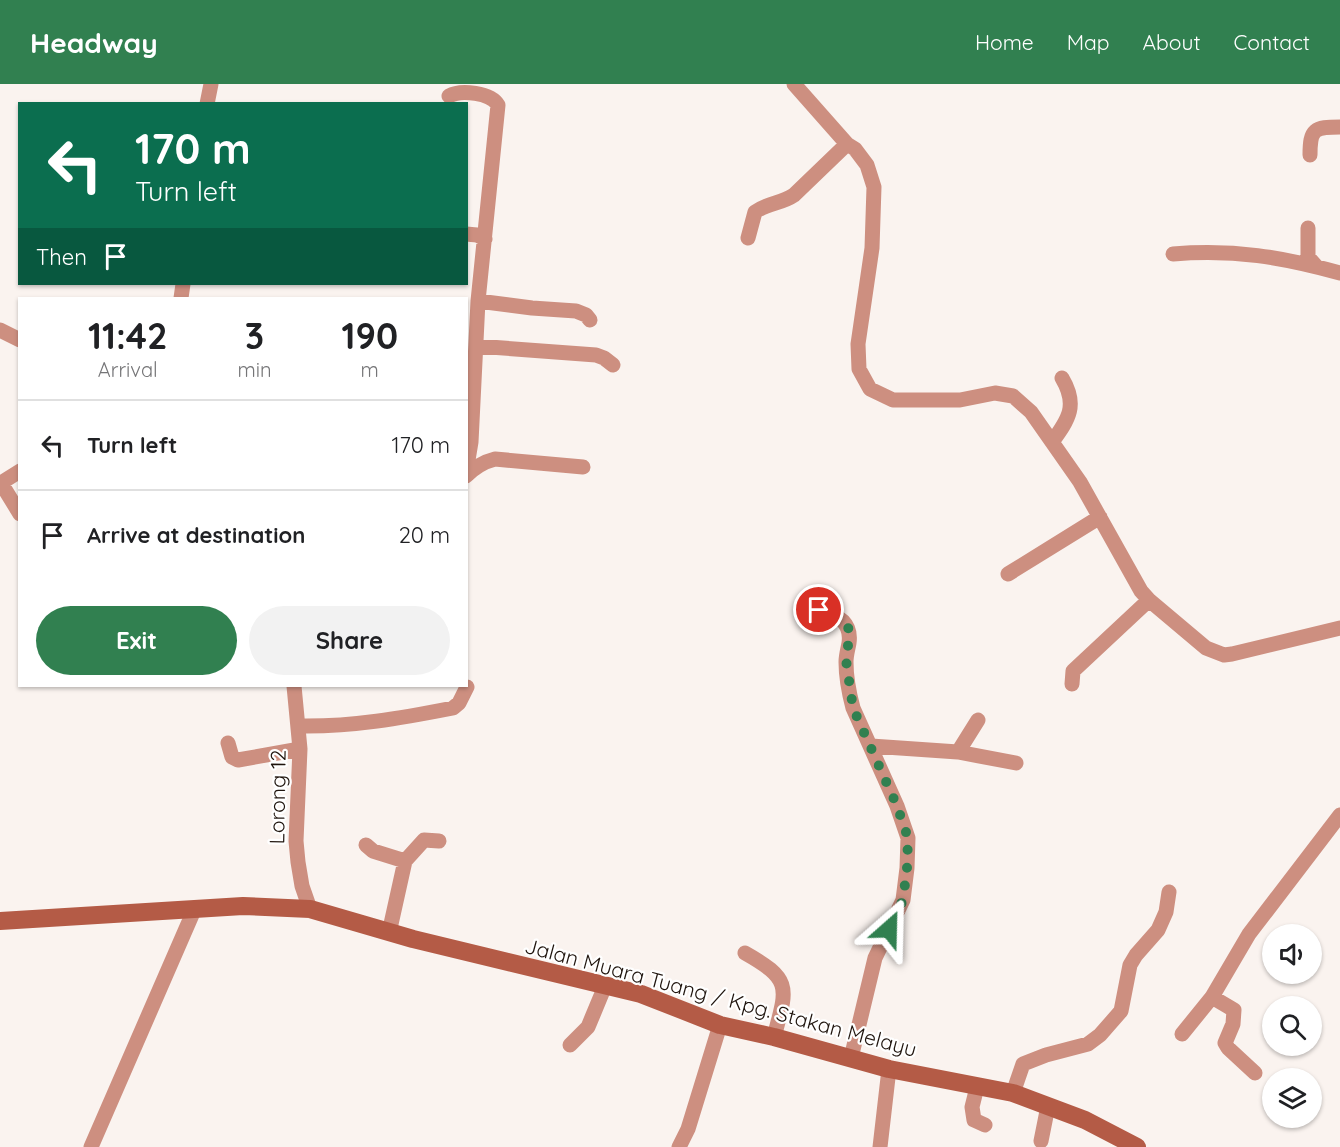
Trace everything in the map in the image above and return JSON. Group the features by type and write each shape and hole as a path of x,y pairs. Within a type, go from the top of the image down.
{"main road":[{"name":"Jalan Muara Tuang / Kpg. Stakan Melayu","path":"0,921 243,906 310,909 389,933 640,994 720,1025 774,1037 889,1069 1013,1093 1085,1120 1137,1147"}],"street":[{"path":"207,102 211,84"},
{"path":"794,84 847,144 855,149 867,165 874,187 872,248 858,344 859,369 870,389 893,400 960,400 995,393 1013,396 1031,412 1080,482 1141,591 1206,648 1224,655 1340,628"},
{"path":"449,96 461,92 490,97 495,99 498,105 472,352 471,442 468,461"},
{"path":"1310,155 1310,137 1314,131 1325,127 1340,127"},
{"path":"748,238 755,212 766,204 785,201 794,195 847,144"},
{"path":"1308,228 1308,257 1316,266"},
{"path":"468,234 477,234 484,239"},
{"path":"1173,254 1203,252 1267,255 1340,273"},
{"path":"478,301 576,311 586,315 590,320"},
{"path":"0,330 18,339"},
{"path":"472,352 596,356 604,358 613,365"},
{"path":"1052,442 1065,425 1069,412 1071,393 1062,378"},
{"path":"468,472 485,461 495,459 583,467"},
{"path":"18,472 1,483 18,511"},
{"path":"1008,574 1100,517"},
{"path":"1072,684 1073,671 1149,600"},
{"path":"819,610 843,620 850,631 846,660 853,708 897,806 908,838 903,900 874,958 851,1058"},
{"name":"Lorong 12","path":"294,687 300,749 297,852 302,886 310,909"},
{"path":"299,726 376,722 453,708 459,703 467,687"},
{"path":"958,752 978,720"},
{"path":"228,743 232,757 238,760 300,749"},
{"path":"870,746 958,752 1016,763"},
{"path":"1182,1034 1212,998 1249,934 1340,816"},
{"path":"389,933 405,861 424,840 439,841"},
{"path":"366,845 372,851 405,861"},
{"path":"1013,1093 1023,1064 1046,1055 1088,1044 1100,1035 1121,1011 1131,965 1136,955 1158,930 1166,912 1169,892"},
{"path":"91,1147 195,908"},
{"path":"745,953 775,973 783,985 784,996 774,1037"},
{"path":"570,1045 588,1028 605,986"},
{"path":"1212,998 1234,1010 1233,1024 1226,1043 1228,1048 1255,1073"},
{"path":"679,1147 688,1129 720,1025"},
{"path":"880,1147 889,1069"},
{"path":"977,1087 972,1113 974,1120 985,1125"},
{"path":"1041,1141 1048,1106"}],"route":[{"path":"819,610 843,620 850,631 846,660 853,708 897,806 908,838 903,900 889,929"}]}
